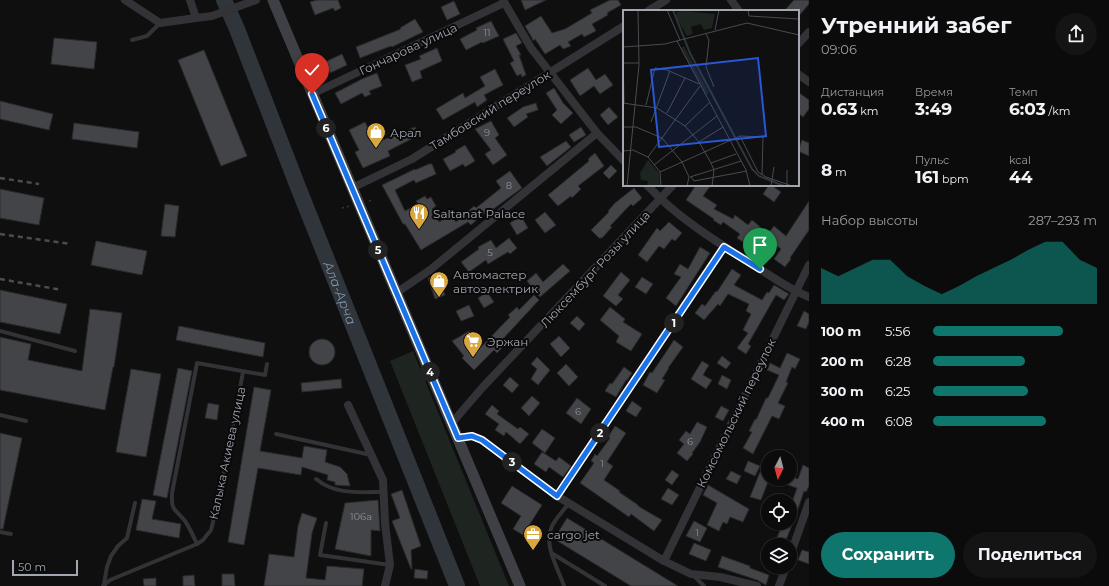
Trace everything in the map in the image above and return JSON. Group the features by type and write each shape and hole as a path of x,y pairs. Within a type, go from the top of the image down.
{"main road":[{"path":"273,0 520,586"}],"street":[{"path":"125,0 160,23 212,16 256,0"},
{"path":"190,0 196,18"},
{"path":"650,10 666,0"},
{"path":"731,0 738,10"},
{"path":"504,2 531,48 597,133 623,160"},
{"name":"Гончарова улица","path":"312,94 504,2"},
{"name":"Тамбовский переулок","path":"352,188 412,159 623,27"},
{"path":"799,43 809,32"},
{"path":"799,75 809,82"},
{"path":"396,292 430,270 597,133"},
{"path":"648,186 660,200 724,247 795,292 809,297"},
{"name":"Люксембург Розы улица","path":"451,424 482,388 672,186"},
{"path":"557,496 724,247"},
{"name":"Комсомольский переулок","path":"664,561 809,265"},
{"path":"348,405 382,480 390,565 385,586"},
{"path":"458,438 472,436 482,440 557,496 664,561 691,574 720,577 757,586"},
{"path":"796,538 809,502"},
{"path":"780,586 784,574"}],"lane":[{"path":"132,40 147,36 160,23"},
{"path":"0,331 76,351"},
{"path":"197,544 184,519 171,505 197,363 265,375 267,364"},
{"name":"Калыка Акиева улица","path":"103,586 110,580 197,544 207,535 213,522 219,499 243,372"},
{"path":"0,415 26,420"},
{"path":"276,434 371,455"},
{"path":"316,479 324,485 335,489 383,492"},
{"path":"103,586 106,567 111,556 118,546 127,538 135,503"},
{"path":"564,586 549,545 549,537 552,526 569,503"},
{"path":"326,523 320,555 390,565"},
{"path":"0,532 11,534"},
{"path":"552,553 605,586"},
{"path":"691,574 704,586"}],"shaded area":[{"path":"413,351 509,586 480,586 390,361"}],"building":[{"path":"317,0 338,0 341,8 335,11 333,8 315,15 310,2"},
{"path":"521,0 546,0 525,10"},
{"path":"610,0 618,0 621,5 607,13 608,15 592,24 596,31 584,37 582,34 568,42 571,46 563,49 560,45 545,54 535,39 533,41 525,26 541,16 552,33 565,29 592,13 590,10"},
{"path":"794,0 809,0 809,4 799,16 799,10 785,10"},
{"path":"454,1 460,14 447,20 441,7"},
{"path":"415,19 423,32 392,47 391,46 360,58 356,47 401,29 400,28"},
{"path":"491,21 499,36 466,50 460,39 477,30 476,28"},
{"path":"516,33 522,43 516,46 521,55 519,55 526,75 522,77 521,74 517,76 510,63 514,61 503,39"},
{"path":"54,38 97,42 94,69 51,64"},
{"path":"437,48 442,61 420,71 422,78 412,82 405,65 421,59 419,56"},
{"path":"204,50 247,156 221,166 178,60"},
{"path":"342,54 347,65 330,73 325,62"},
{"path":"588,68 596,80 605,74 613,85 600,94 594,86 580,96 570,80"},
{"path":"495,69 503,85 484,95 487,100 477,107 475,102 443,120 436,109 463,93 465,98 485,86 480,77"},
{"path":"377,73 382,86 369,91 371,94 365,97 362,93 341,104 335,93"},
{"path":"554,88 563,103 573,113 561,124 552,115 557,110 546,93"},
{"path":"799,93 809,100 809,109 803,117 799,114"},
{"path":"0,101 53,114 49,130 0,119"},
{"path":"536,103 538,110 526,114 528,117 514,127 507,118 523,107"},
{"path":"609,107 618,117 608,125 600,115"},
{"path":"491,121 499,135 495,138 507,155 493,165 485,154 491,150 475,129"},
{"path":"365,122 374,140 381,136 383,140 415,127 419,135 388,151 390,156 363,168 355,152 359,150 349,130"},
{"path":"74,123 139,132 137,148 72,139"},
{"path":"581,127 586,135 574,142 569,135"},
{"path":"802,140 809,143 809,156 799,151"},
{"path":"566,141 571,147 547,166 540,157"},
{"path":"465,145 475,161 465,167 463,164 450,171 443,159"},
{"path":"595,153 604,166 578,186 581,189 572,198 571,196 558,206 548,195 589,161 588,159"},
{"path":"432,164 436,174 416,183 414,180 395,190 405,211 418,204 416,201 425,196 427,199 431,197 436,206 432,209 439,222 451,215 456,222 474,206 476,208 501,188 496,181 510,171 522,188 492,210 490,208 471,225 468,222 421,250 405,224 403,224 382,185"},
{"path":"611,165 617,171 609,179 603,173"},
{"path":"695,186 710,186 703,196 717,205 714,209 733,219 735,215 748,225 752,220 764,230 752,248 737,238 740,234 723,222 721,225 713,220 714,219 686,200"},
{"path":"768,186 772,186 781,192 774,202 763,194"},
{"path":"634,188 642,198 633,206 631,204 610,226 612,227 602,238 599,238 591,230 609,212 608,211 615,203"},
{"path":"0,189 44,198 39,225 0,218"},
{"path":"809,201 809,230 785,267 774,259 781,249 765,237 774,226 786,236"},
{"path":"165,204 179,206 175,237 161,236"},
{"path":"545,212 556,225 545,233 535,220"},
{"path":"521,216 528,228 517,235 510,223"},
{"path":"669,222 682,233 675,241 672,239 664,249 659,246 647,262 638,255 657,228 660,231"},
{"path":"509,238 517,248 510,254 508,252 488,264 486,260 469,272 461,262 479,249 478,247 491,240 496,248"},
{"path":"96,241 147,251 142,275 91,265"},
{"path":"700,247 710,253 676,306 666,298 681,277 674,274 680,264 688,269"},
{"path":"563,264 570,271 540,297 527,281 536,273 543,282"},
{"path":"732,269 741,275 734,285 762,300 774,285 789,294 784,300 776,295 748,344 751,346 746,354 737,348 748,333 743,330 751,314 746,311 749,304 728,294 720,306 718,304 704,320 695,313 702,304 705,306 716,291 717,292"},
{"path":"621,272 630,280 618,295 623,299 616,306 603,296"},
{"path":"438,275 445,295 435,299 428,278"},
{"path":"642,277 653,284 646,294 635,287"},
{"path":"0,290 67,304 60,334 0,322"},
{"path":"487,292 494,302 484,308 478,298"},
{"path":"534,295 539,300 501,341 505,345 497,353 494,350 474,370 462,358 464,356 452,341 469,331 481,347 510,317 508,315 517,307 519,310"},
{"path":"469,305 474,316 461,321 456,311"},
{"path":"610,307 625,319 623,322 642,334 631,351 616,342 619,336 600,320"},
{"path":"90,309 122,313 114,367 105,410 0,390 0,337 31,344 28,360 82,371"},
{"path":"804,311 809,314 809,322 806,329 797,326"},
{"path":"577,316 585,324 579,331 570,323"},
{"path":"179,326 265,343 263,357 176,340"},
{"path":"559,336 570,348 561,357 550,344"},
{"path":"322,339 331,343 335,352 331,361 322,365 313,361 309,352 313,343"},
{"path":"674,340 683,347 668,368 662,379 665,380 657,393 643,385 650,372 652,373"},
{"path":"787,353 800,359 795,369 792,367 786,382 788,383 778,403 785,406 779,419 772,416 753,454 743,448 752,432 749,431 779,375 767,370 770,363 780,368"},
{"path":"722,356 731,363 726,369 717,363"},
{"path":"537,357 550,370 538,385 531,379 537,369 531,364"},
{"path":"702,361 709,365 703,375 712,380 706,389 691,379"},
{"path":"566,364 578,377 569,386 557,373"},
{"path":"624,367 632,373 616,397 605,391"},
{"path":"178,368 192,371 167,498 153,495"},
{"path":"131,369 161,374 146,457 116,452"},
{"path":"722,375 731,380 727,389 718,384"},
{"path":"510,377 519,385 512,393 503,385"},
{"path":"341,379 342,388 302,392 301,383"},
{"path":"254,387 271,390 260,451 302,458 304,446 327,450 325,462 340,467 347,474 350,486 335,485 335,482 327,480 328,475 302,467 301,475 258,468 244,545 228,542"},
{"path":"532,396 540,403 529,416 521,408"},
{"path":"577,398 591,409 581,424 566,413"},
{"path":"632,401 642,408 636,417 626,411"},
{"path":"208,403 219,405 217,420 205,418"},
{"path":"492,405 499,411 497,414 518,429 520,427 529,434 520,444 506,432 504,436 495,430 499,424 485,414"},
{"path":"721,406 729,410 723,421 715,417"},
{"path":"697,422 707,427 700,442 692,453 693,454 687,461 677,453 684,444 679,440 686,431 690,434"},
{"path":"615,426 626,433 607,462 613,466 604,480 638,506 662,520 654,531 631,514 629,517 580,483 594,463 591,461 595,454 597,456 610,438 608,437"},
{"path":"542,429 555,438 545,453 532,443"},
{"path":"0,433 22,438 3,529 0,529"},
{"path":"542,452 556,461 559,457 571,466 563,477 549,467 546,472 534,464"},
{"path":"748,461 760,466 755,476 744,471"},
{"path":"803,465 809,468 809,486 806,492 804,491 797,512 797,494 795,494 797,488 791,486 797,486"},
{"path":"672,470 679,475 672,485 665,480"},
{"path":"731,471 741,476 737,484 726,479"},
{"path":"761,472 761,486 766,486 763,494 761,494 761,500 750,497"},
{"path":"708,485 749,509 743,522 730,517 727,524 723,522 719,531 707,525 717,503 703,495"},
{"path":"512,486 542,505 523,535 513,529 521,516 501,503"},
{"path":"668,488 679,495 672,505 661,499"},
{"path":"402,490 421,546 411,550 412,569 392,521 400,518 391,494"},
{"path":"142,499 156,501 152,519 181,524 179,538 136,530"},
{"path":"378,500 380,531 371,530 371,556 335,549 345,503"},
{"path":"302,513 317,518 312,533 306,578 325,580 327,566 364,569 362,586 264,586 269,554 294,557 298,526"},
{"path":"567,518 678,586 631,586 554,539"},
{"path":"694,521 707,528 700,542 686,536"},
{"path":"780,530 790,530 787,538 777,538"},
{"path":"694,543 711,550 706,561 689,554"},
{"path":"802,550 809,552 809,564 798,560"},
{"path":"722,556 750,566 750,568 761,572 761,574 769,575 766,585 757,580 718,567"},
{"path":"415,569 428,571 427,579 414,578"},
{"path":"222,574 234,574 235,586 222,586"},
{"path":"194,575 195,586 183,586 183,576"},
{"path":"156,578 156,586 144,586 143,579"}],"waterway":[{"name":"Ала-Арча","path":"224,0 237,29 298,187 457,586"}],"railway":[{"path":"0,178 39,184"},
{"path":"0,234 71,244"},
{"path":"0,279 62,290"}],"place":[{"name":"Арал","path":"376,149"},
{"name":"Saltanat Palace","path":"419,230"},
{"name":"Автомастер автоэлектрик","path":"439,298"},
{"name":"Эржан","path":"473,358"},
{"name":"cargo jet","path":"533,551"}],"route":[{"path":"312,94 458,438 472,436 482,440 557,496 724,247 760,269"}]}
